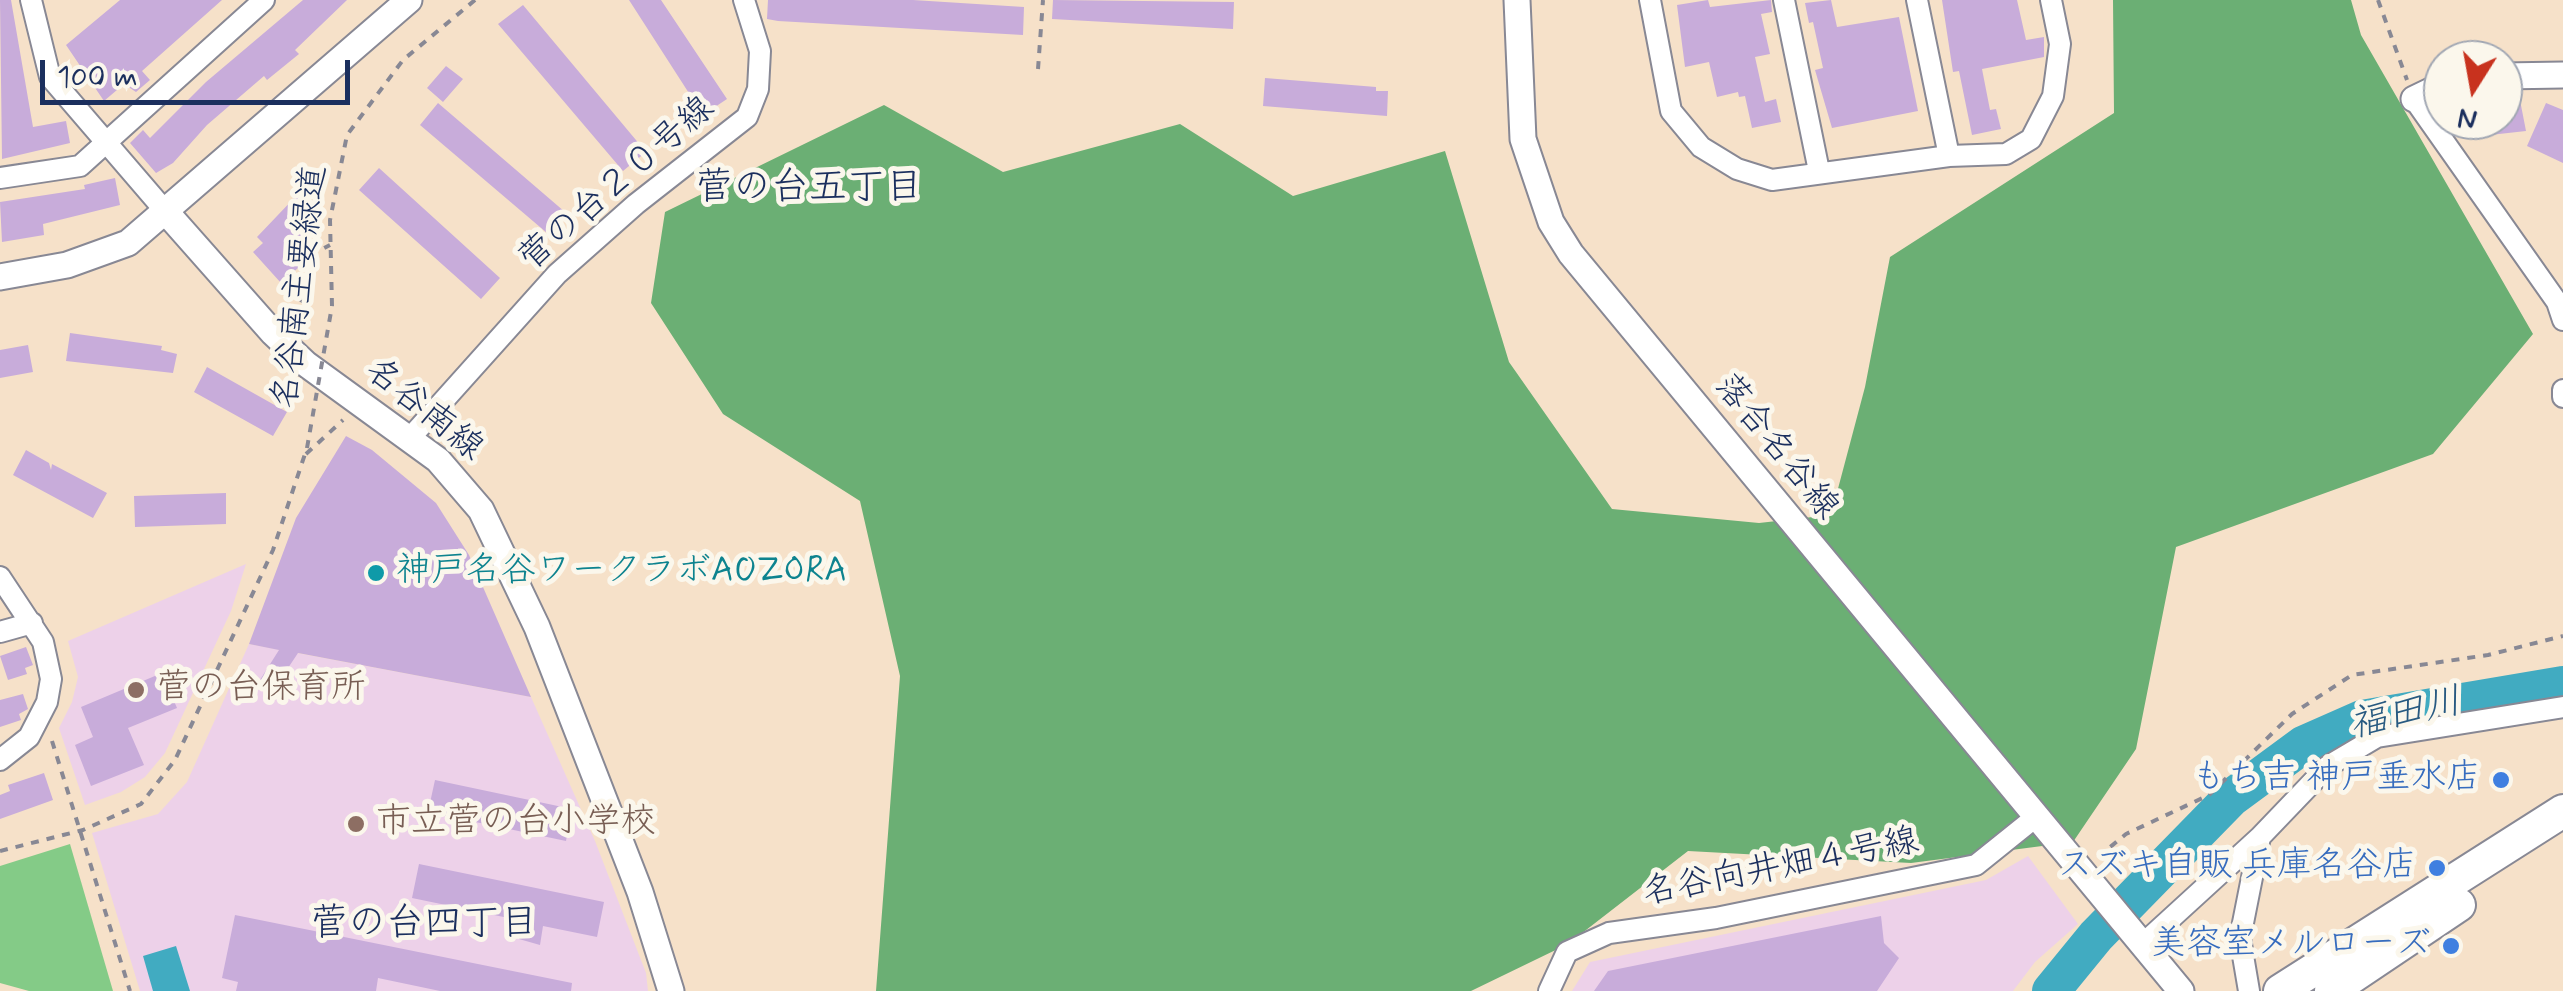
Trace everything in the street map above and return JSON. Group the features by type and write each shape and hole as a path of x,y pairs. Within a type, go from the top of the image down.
{"main road":[{"path":"2280,991 2563,810"},
{"path":"2336,990 2563,837"}],"street":[{"path":"30,0 50,76 166,212"},
{"path":"0,178 80,166 264,0"},
{"path":"0,277 97,257 128,243 409,0"},
{"name":"菅の台２０号線","path":"410,438 557,274 636,204 747,117 758,90 760,51 744,0"},
{"name":"落合名谷線","path":"1517,0 1523,139 1551,222 1571,254 2181,991"},
{"path":"1650,0 1671,111 1701,147 1737,169 1772,180 1949,156 2006,154 2032,139 2046,117 2060,44 2051,0"},
{"path":"1784,0 1819,171"},
{"path":"1917,0 1949,156"},
{"path":"2523,75 2563,74"},
{"path":"2423,94 2414,99 2557,302 2563,320"},
{"name":"名谷南線","path":"166,212 306,364 410,438 472,497 496,538 536,627 633,874 671,991"},
{"path":"0,576 47,655 48,702 30,737 0,760"},
{"path":"0,632 32,624"},
{"path":"2144,943 2260,836 2328,766 2376,737 2563,707"},
{"name":"名谷向井畑４号線","path":"1550,991 1567,952 1608,933 1716,918 1976,865 2037,816"},
{"path":"2249,991 2240,938 2260,836"}],"path":[{"name":"名谷南主要緑道","path":"0,851 83,830 141,804 176,760 274,550 306,452 332,306 330,220 347,135 403,60 475,0"},
{"path":"1038,70 1043,0"},
{"path":"2378,0 2414,99"},
{"path":"291,315 305,296 311,255 330,245"},
{"path":"306,452 343,420"},
{"path":"2095,858 2126,834 2209,795 2292,714 2352,676 2488,655 2563,636"},
{"path":"50,736 83,830 130,991"}],"shaded area":[{"name":"菅の台保育所","path":"246,564 231,611 165,753 145,777 121,792 85,805 59,728 72,702 78,677 68,641"},
{"name":"市立菅の台小学校","path":"249,644 531,697 595,841 646,973 648,991 140,991 92,833 158,814 187,782"},
{"path":"2028,856 2078,924 2035,962 2013,991 1572,991 1590,962 1986,880"}],"green space":[{"path":"2113,0 2351,0 2361,35 2533,334 2433,454 2176,547 2136,749 2073,842 1911,863 1688,851 1568,944 1471,991 876,991 900,676 860,501 723,414 651,303 665,212 884,105 1003,172 1180,124 1293,196 1445,151 1509,362 1612,509 1759,523 1831,515 1865,387 1890,257 2114,113"},
{"path":"70,844 113,991 29,991 0,983 0,866"}],"water":[{"path":"176,946 190,991 153,991 143,956"}],"building":[{"path":"0,0 11,0 33,127 66,121 70,143 2,159"},
{"path":"120,0 222,0 142,71 150,80 136,92 124,84 104,101 66,45"},
{"path":"303,0 347,0 295,50 299,54 267,80 264,76 207,125 173,163 156,173 130,143 143,130 150,138 206,82"},
{"path":"629,0 661,0 727,99 703,115"},
{"path":"768,0 913,0 1024,7 1023,35 778,21 767,19"},
{"path":"1053,0 1234,2 1233,29 1052,19"},
{"path":"1708,0 1710,7 1771,0 1772,12 1761,14 1770,54 1755,57 1765,102 1776,99 1781,122 1752,128 1745,96 1739,97 1738,92 1717,97 1709,62 1685,67 1677,5"},
{"path":"1831,0 1837,27 1899,17 1918,111 1832,128 1815,70 1823,68 1805,3"},
{"path":"1942,0 2017,0 2026,40 2044,37 2044,57 1982,69 1990,110 1996,109 2001,129 1972,135 1959,71 1953,72"},
{"path":"523,5 646,152 623,171 498,24"},
{"path":"446,66 463,79 443,102 427,88"},
{"path":"1265,78 1376,87 1376,91 1388,91 1387,116 1263,106"},
{"path":"438,103 565,212 547,233 420,125"},
{"path":"2546,103 2563,110 2563,163 2527,146"},
{"path":"379,168 500,278 481,299 359,190"},
{"path":"115,178 120,205 43,224 44,235 2,242 0,202 85,189 84,185"},
{"path":"297,195 310,209 301,217 312,230 293,247 306,261 281,283 253,252 263,243 257,237"},
{"path":"70,333 162,346 161,350 177,354 173,373 66,361"},
{"path":"28,345 33,372 0,378 0,350"},
{"path":"207,367 287,412 273,436 194,392"},
{"name":"神戸名谷ワークラボAOZORA","path":"346,436 372,450 436,503 469,555 531,697 298,653 274,689 260,680 279,650 249,644 296,518"},
{"path":"26,450 49,463 51,470 52,464 107,493 93,518 13,475"},
{"path":"226,493 226,524 135,527 134,496"},
{"path":"26,647 33,665 25,668 27,674 8,680 0,656"},
{"path":"162,673 177,708 128,728 144,765 91,786 75,745 93,737 81,707"},
{"path":"23,694 28,709 19,714 21,720 0,727 0,700"},
{"path":"44,773 53,800 0,819 0,795 10,791 8,785"},
{"path":"435,780 572,809 566,841 428,812"},
{"path":"419,864 604,902 597,937 543,926 540,945 519,939 523,921 412,898"},
{"path":"235,915 572,983 571,991 440,991 378,978 376,991 236,991 238,982 222,978"},
{"path":"1881,916 1884,943 1899,958 1877,991 1594,991 1608,971"}],"waterway":[{"name":"福田川","path":"2051,991 2096,936 2231,798 2303,745 2362,719 2563,685"}],"place":[{"name":"神戸名谷ワークラボAOZORA","path":"376,573"},
{"name":"菅の台保育所","path":"136,690"},
{"name":"もち吉 神戸垂水店","path":"2501,780"},
{"name":"市立菅の台小学校","path":"356,824"},
{"name":"スズキ自販 兵庫名谷店","path":"2437,868"},
{"name":"美容室メルローズ","path":"2451,946"}],"district":[{"name":"菅の台五丁目","path":"809,190"},
{"name":"菅の台四丁目","path":"424,926"}]}
